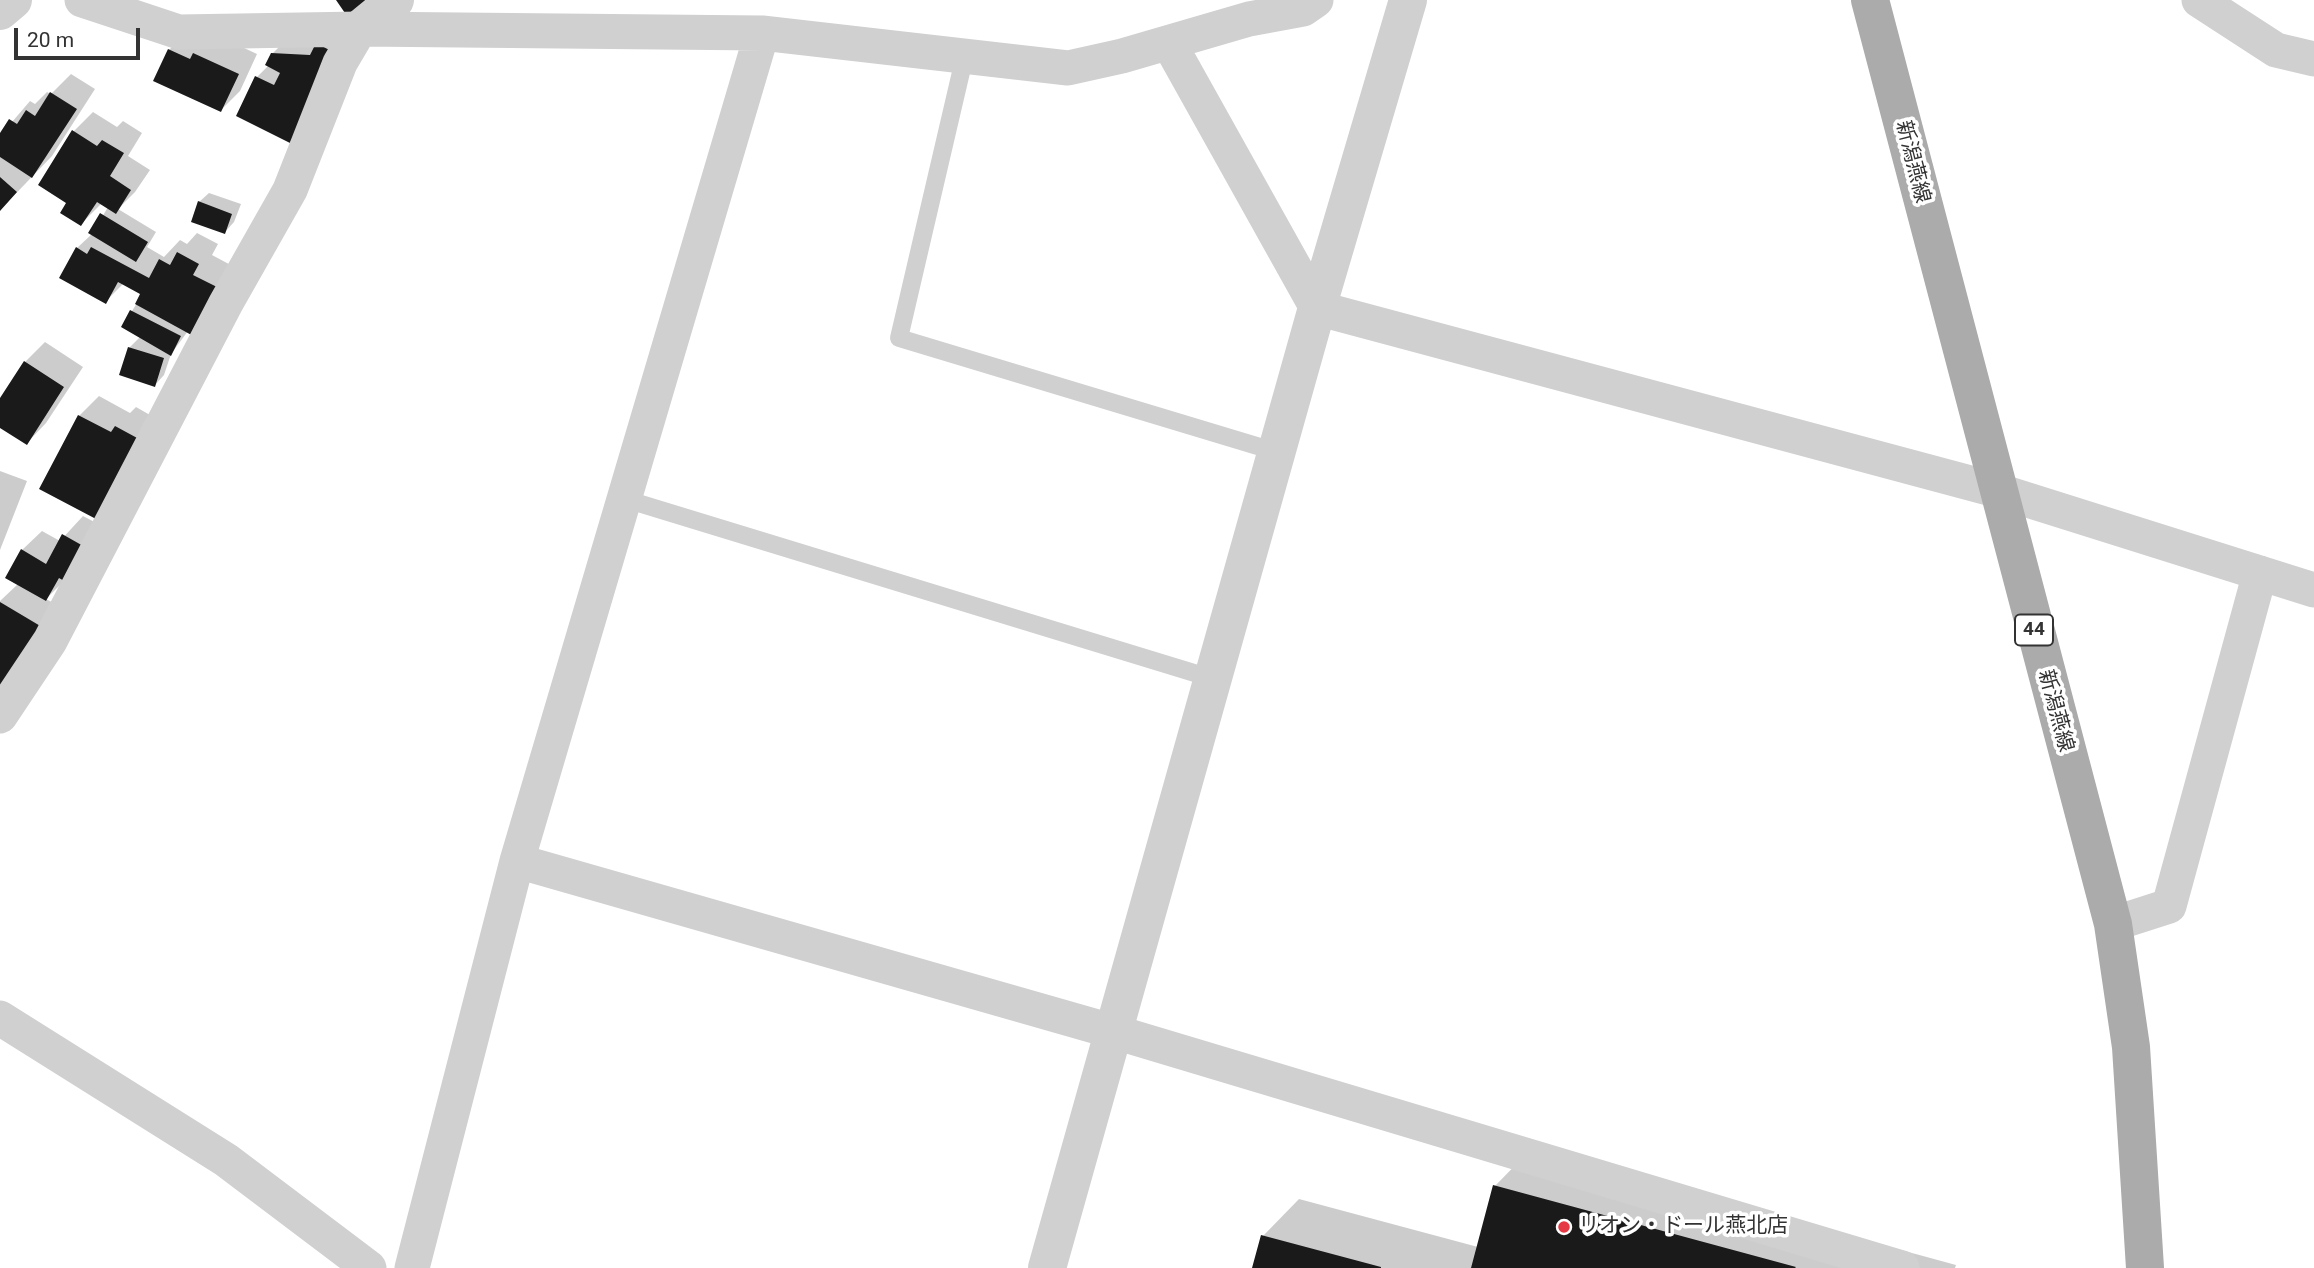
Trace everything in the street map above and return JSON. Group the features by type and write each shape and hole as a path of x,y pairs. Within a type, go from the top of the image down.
{"main road":[{"name":"新潟燕線","path":"1870,0 1996,490 2113,924 2131,1047 2145,1268"}],"street":[{"path":"0,11 13,0"},
{"path":"82,0 179,32 360,29 762,33 1068,68 1169,43 1249,19 1303,9 1317,0"},
{"path":"0,716 50,640 226,303 290,190 340,63 360,29 395,0"},
{"path":"1047,1268 1317,308 1408,0"},
{"path":"2199,0 2276,50 2314,59"},
{"path":"412,1268 517,861 762,33"},
{"path":"1169,43 1317,308 1996,490 2314,590"},
{"path":"2113,924 2169,906 2260,573"},
{"path":"517,861 1115,1032 1902,1268"},
{"path":"0,1018 226,1160 369,1268"}],"lane":[{"path":"965,55 899,338 1277,452"},
{"path":"625,499 1214,679"}],"building":[{"path":"336,0 370,0 347,16"},
{"path":"316,43 335,53 290,143 236,116 255,76 274,85 280,73 265,65 271,53 310,55"},
{"path":"168,49 190,59 193,53 239,74 221,112 153,81"},
{"path":"50,92 77,109 32,178 0,157 0,133 9,119 17,124 26,110 35,116"},
{"path":"72,130 97,146 102,140 124,153 110,176 131,190 116,214 97,202 81,226 60,213 66,203 38,185"},
{"path":"0,177 17,192 0,211"},
{"path":"198,201 232,214 225,234 191,222"},
{"path":"100,213 148,242 136,262 88,233"},
{"path":"76,247 87,254 91,247 149,278 159,259 170,265 177,252 199,264 193,275 221,289 195,337 135,304 140,294 118,282 106,304 59,278"},
{"path":"130,310 181,336 171,356 121,327"},
{"path":"128,347 164,358 155,387 119,375"},
{"path":"24,361 64,387 27,445 0,428 0,398"},
{"path":"78,415 111,432 115,426 139,439 96,519 39,489"},
{"path":"62,534 85,547 66,582 59,578 46,601 5,578 21,549 46,564"},
{"path":"0,602 42,627 0,697"},
{"name":"リオン・ドール燕北店","path":"1493,1185 1796,1267 1471,1268"},
{"path":"1261,1235 1381,1267 1381,1268 1252,1268"}],"place":[{"name":"リオン・ドール燕北店","path":"1564,1227"}]}
